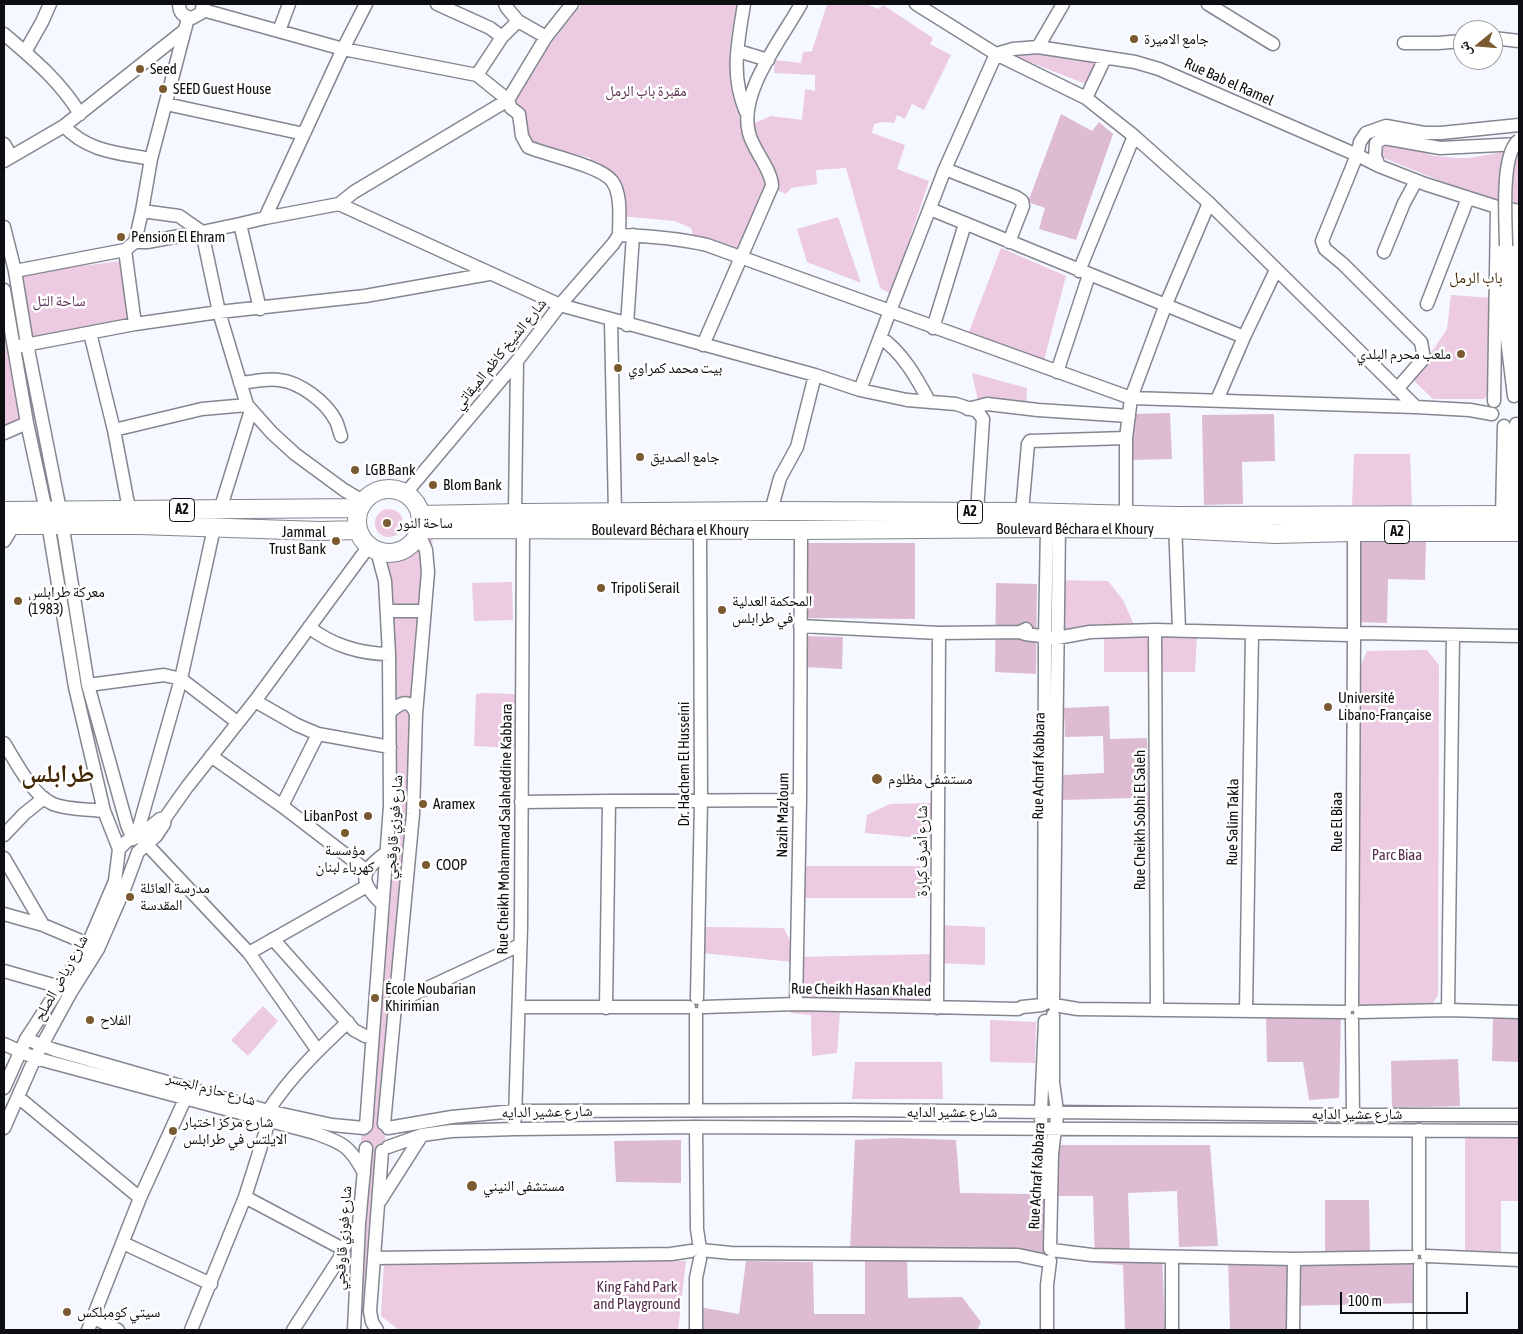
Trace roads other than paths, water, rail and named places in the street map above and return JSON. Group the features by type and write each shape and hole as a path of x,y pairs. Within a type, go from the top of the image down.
{"highway":[{"name":"A2","path":"9,525 54,517 128,510 220,510 362,505 370,495 378,491 387,490 404,494"},
{"path":"362,505 357,521 362,539 373,549 387,553 396,553 406,549 413,542 419,526 417,506 404,494"},
{"name":"A2","path":"4,511 54,517 214,528 320,531 358,530"},
{"name":"Boulevard Béchara el Khoury","path":"419,526 515,513 771,511 1126,514 1175,523 1275,534 1354,532 1514,520"},
{"name":"Boulevard Béchara el Khoury","path":"419,526 523,530 801,530 1053,528 1175,523 1514,520"}],"street":[{"path":"25,52 50,4"},
{"path":"278,31 289,4"},
{"path":"265,218 343,49 366,4"},
{"path":"437,4 490,28 502,37"},
{"path":"506,4 514,18 546,37"},
{"path":"15,271 147,242 339,204 354,192 508,100 546,37 572,4"},
{"path":"703,345 772,186 749,134 746,112 738,88 736,68 744,4"},
{"path":"746,112 748,100 768,60 801,4"},
{"path":"916,4 996,54 1086,98 1134,136 1209,203 1416,407"},
{"path":"1038,47 1063,4"},
{"path":"1208,4 1273,44"},
{"path":"135,324 130,246 142,211 151,159 186,24 175,5"},
{"path":"4,144 8,159 64,126 195,17 203,7 343,49 477,75 508,100 511,108 520,116 522,136 528,147 594,169 612,181 616,190 619,235 679,239 742,257 933,328 1131,398 1470,410 1495,404 1509,394 1517,398"},
{"path":"477,75 502,37 518,21"},
{"path":"4,34 57,82 80,114"},
{"path":"1503,39 1519,41"},
{"path":"1404,43 1438,44 1453,42"},
{"name":"Rue Bab el Ramel","path":"996,54 1013,49 1038,47 1135,62 1159,69 1416,181 1497,207 1517,210"},
{"path":"738,51 768,60"},
{"path":"860,390 945,169 996,54"},
{"path":"1086,98 1105,58"},
{"path":"166,104 304,134"},
{"path":"1397,389 1424,358 1421,342 1322,244 1357,155 1360,142 1366,134 1386,126 1424,133 1441,133 1519,125"},
{"path":"64,126 80,142 101,149 151,159"},
{"path":"1057,372 1084,273 1134,136"},
{"path":"1379,166 1375,149 1376,143 1384,138 1440,148 1519,144"},
{"path":"1495,404 1504,387 1507,339 1505,188 1508,163 1516,142 1519,140"},
{"path":"945,169 1016,196 1022,201 1023,206 1009,242"},
{"path":"1384,252 1404,203 1416,181"},
{"path":"1427,304 1468,198"},
{"path":"1126,514 1126,438 1131,398 1166,304 1209,203"},
{"path":"339,204 560,305 627,325 815,375 860,390 907,400 956,404 977,411 983,419 977,512"},
{"path":"1497,207 1495,404 1496,422 1515,423 1514,520"},
{"path":"930,209 1084,273 1166,304 1244,338"},
{"path":"1517,210 1519,382"},
{"path":"142,211 179,216 202,232 219,312 238,378 249,407 272,433 295,454 362,505"},
{"path":"240,224 260,309"},
{"path":"933,328 965,224"},
{"path":"4,227 15,271 54,517 75,687 104,811 119,849 123,844 139,840 160,819 165,818 309,627 373,549"},
{"name":"شارع الشيخ كاظم الميقاتي","path":"404,494 517,361 560,305 619,235"},
{"path":"627,325 633,235"},
{"path":"1217,400 1276,270"},
{"path":"13,347 135,324 219,312 365,296 489,274"},
{"path":"4,290 27,423 54,517 88,685 127,825 139,840 249,953 318,1051"},
{"path":"611,320 615,513"},
{"path":"90,332 114,430 128,510"},
{"path":"880,337 893,346 903,357 929,401"},
{"path":"1507,339 1517,398"},
{"path":"515,513 517,361"},
{"path":"771,511 780,478 797,447 815,375"},
{"path":"238,378 280,380 298,386 314,396 327,409 335,420 341,436"},
{"path":"968,409 987,404 1038,410 1129,416"},
{"path":"114,430 202,409 249,407"},
{"path":"220,510 249,407"},
{"path":"4,433 27,423"},
{"path":"1022,512 1030,441 1126,438"},
{"path":"1175,523 1179,630"},
{"path":"4,541 9,525"},
{"name":"شارع فوزي قاوقجي","path":"386,1126 412,814 416,714 428,560 419,526"},
{"path":"139,840 140,827 181,680 214,528"},
{"name":"Rue Achraf Kabbara","path":"1047,1330 1048,1286 1041,1111 1048,1010 1053,528"},
{"name":"Dr. Hachem El Husseini","path":"696,1110 696,1007 701,801 700,529"},
{"name":"Rue Cheikh Mohammad Salaheddine Kabbara","path":"514,1128 520,945 523,530"},
{"name":"Nazih Mazloum","path":"796,1004 800,800 801,530"},
{"name":"Rue El Biaa","path":"1353,1115 1354,532"},
{"name":"شارع فوزي قاوقجي","path":"365,1127 390,806 389,654 385,581 373,549"},
{"path":"387,612 424,611"},
{"path":"800,626 939,633 1179,630 1252,633 1519,636"},
{"path":"309,627 320,636 357,651 389,654"},
{"name":"Rue Cheikh Sobhi El Saleh","path":"1156,630 1157,1010"},
{"name":"شارع أشرف كبارة","path":"938,1008 939,633"},
{"name":"Rue Salim Takla","path":"1246,1010 1252,633"},
{"path":"1448,1010 1453,635"},
{"path":"88,685 164,675 181,680 237,722"},
{"path":"255,701 318,734 390,748"},
{"path":"390,712 398,705 406,703 412,706 416,714"},
{"path":"282,806 318,734"},
{"path":"4,743 24,775 44,798 63,807 104,811"},
{"path":"211,756 282,806 366,871"},
{"path":"4,835 24,814 44,798"},
{"path":"521,802 800,800"},
{"path":"606,1008 609,802"},
{"name":"شارع رياض الصلح","path":"4,1088 26,1039 98,949 125,887 138,852 139,840"},
{"name":"شارع رياض الصلح","path":"4,1128 115,881 119,849"},
{"path":"382,904 367,886 365,880 366,871 387,852"},
{"path":"4,858 43,925"},
{"path":"249,953 367,886"},
{"path":"4,914 43,925 88,944"},
{"path":"273,939 359,1034 372,1037"},
{"path":"395,1003 520,945"},
{"path":"4,971 66,989"},
{"name":"Rue Cheikh Hasan Khaled","path":"519,1007 606,1008 796,1004 938,1008 1018,1009 1022,1007 1048,1010 1352,1012 1448,1010 1519,1012"},
{"name":"Rue Achraf Kabbara","path":"1047,1255 1052,1154 1057,1112 1048,1010"},
{"path":"191,1330 245,1197 268,1116 279,1094 318,1051 348,1022"},
{"name":"شارع حازم الجسر","path":"26,1039 268,1116 337,1141 348,1148 364,1173"},
{"name":"شارع حازم الجسر","path":"4,1044 35,1058 185,1099 268,1116 332,1125 365,1127"},
{"path":"18,1097 140,1198"},
{"path":"88,1330 140,1198 185,1099"},
{"name":"شارع عشير الدايه","path":"386,1126 452,1116 515,1111 1041,1111 1519,1115"},
{"path":"377,1330 370,1316 385,1149 392,1136 386,1126 375,1122 365,1127 361,1136 366,1148 371,1151 385,1149"},
{"path":"696,1127 696,1330"},
{"name":"شارع عشير الدايه","path":"385,1149 422,1135 451,1131 514,1128 1041,1128 1519,1131"},
{"path":"1419,1130 1420,1330"},
{"path":"379,1203 422,1135"},
{"name":"شارع فوزي قاوقجي","path":"354,1330 356,1268 366,1148"},
{"path":"245,1197 341,1254 356,1268"},
{"path":"293,1330 359,1224"},
{"path":"123,1243 211,1284"},
{"path":"375,1258 731,1253 1294,1259 1419,1257 1519,1260"},
{"path":"1172,1257 1172,1330"},
{"path":"1293,1330 1294,1259"},
{"path":"354,1317 363,1320 370,1316"},
{"path":"94,1318 118,1330"}],"place":[{"name":"جامع الاميرة","path":"1134,39"},
{"name":"Seed","path":"140,69"},
{"name":"SEED Guest House","path":"163,89"},
{"name":"Pension El Ehram","path":"121,237"},
{"name":"ملعب محرم البلدي","path":"1461,354"},
{"name":"بيت محمد كمراوي","path":"618,368"},
{"name":"جامع الصديق","path":"640,457"},
{"name":"LGB Bank","path":"355,470"},
{"name":"Blom Bank","path":"433,485"},
{"name":"ساحة النور","path":"387,523"},
{"name":"Jammal Trust Bank","path":"336,541"},
{"name":"Tripoli Serail","path":"601,588"},
{"name":"معركة طرابلس (1983)","path":"18,601"},
{"name":"المحكمة العدلية في طرابلس","path":"722,610"},
{"name":"Université Libano-Française","path":"1328,707"},
{"name":"مستشفى مظلوم","path":"877,779"},
{"name":"Aramex","path":"423,804"},
{"name":"LibanPost","path":"368,816"},
{"name":"مؤسسة كهرباء لبنان","path":"345,833"},
{"name":"COOP","path":"426,865"},
{"name":"مدرسة العائلة المقدسة","path":"130,897"},
{"name":"École Noubarian Khirimian","path":"375,998"},
{"name":"الفلاح","path":"90,1020"},
{"name":"شارع مركز اختبار الايلتس في طرابلس","path":"173,1131"},
{"name":"مستشفى النيني","path":"472,1186"},
{"name":"سيتي كومبلكس","path":"67,1312"}],"district":[{"name":"باب الرمل","path":"1476,278"},
{"name":"طرابلس","path":"58,774"}],"park label":[{"name":"مقبرة باب الرمل","path":"646,91"},
{"name":"ساحة التل","path":"59,301"},
{"name":"Parc Biaa","path":"1397,855"},
{"name":"King Fahd Park and Playground","path":"637,1296"}]}
